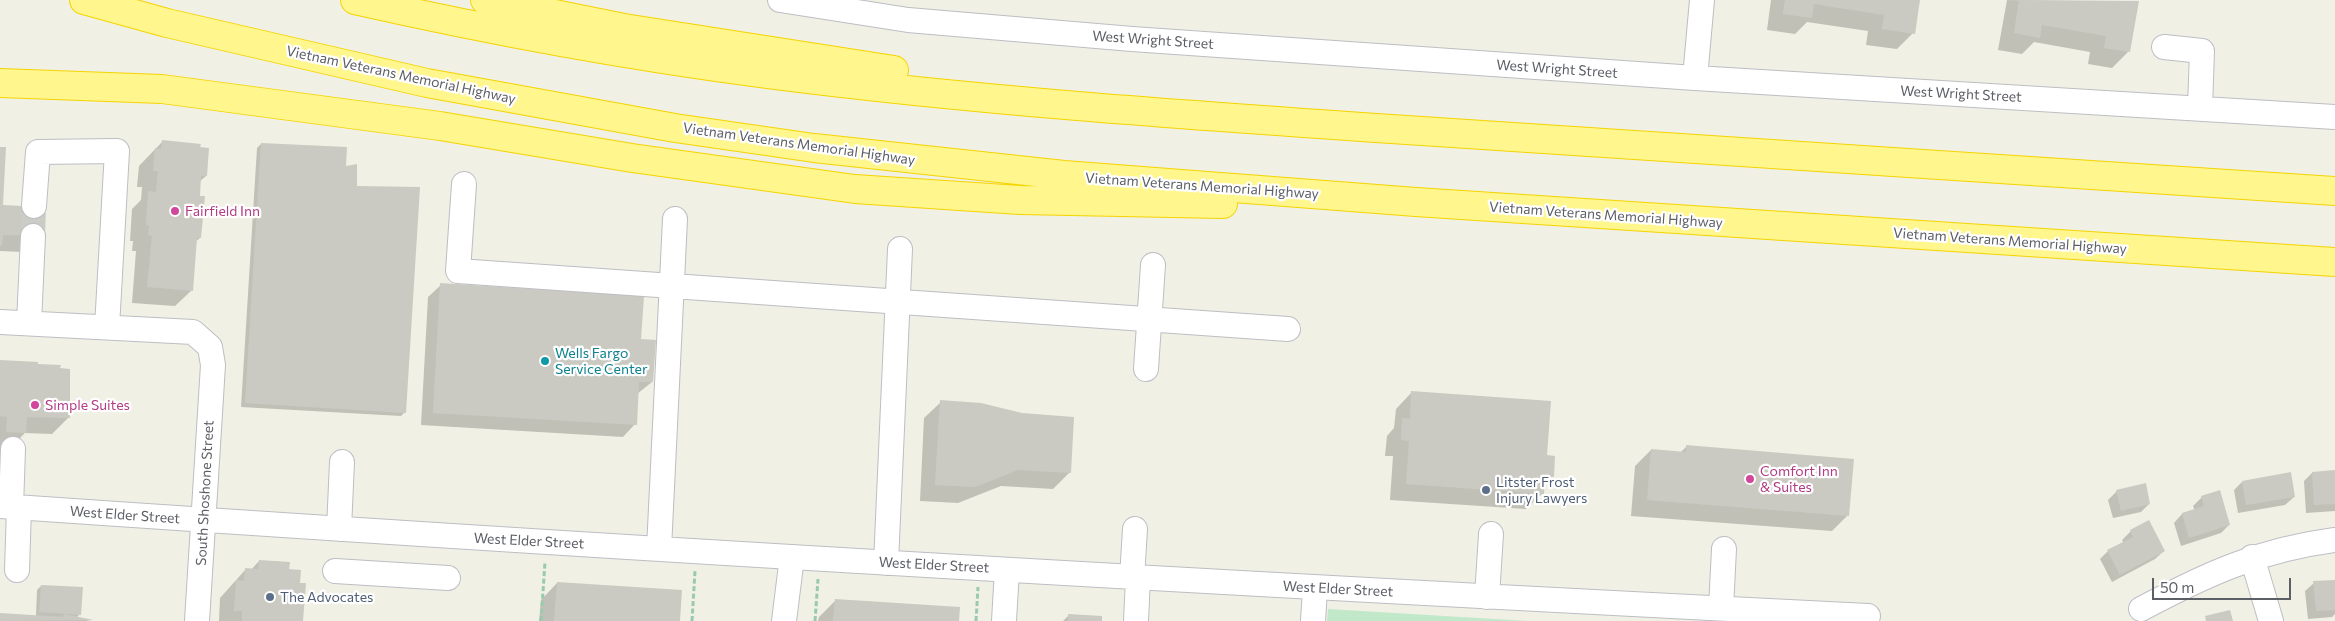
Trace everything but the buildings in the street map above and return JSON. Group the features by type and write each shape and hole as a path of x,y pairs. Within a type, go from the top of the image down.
{"highway":[{"name":"Vietnam Veterans Memorial Highway","path":"84,0 177,25 408,78 676,128 814,148 1064,175 1416,202 2335,262"},
{"path":"355,0 559,42 740,70 974,97 1200,115 2335,191"},
{"path":"485,0 624,28 779,53 1200,115"},
{"path":"0,83 162,89 440,126 632,158 855,189 1020,200 1131,204 1416,202"}],"street":[{"name":"West Wright Street","path":"780,0 937,22 1132,39 1695,78 2335,117"},
{"path":"1695,78 1702,0"},
{"path":"2164,47 2202,51 2200,108"},
{"path":"0,322 107,327 117,151 38,152 34,206"},
{"path":"464,184 458,272 1288,329"},
{"path":"659,548 670,286 675,219"},
{"path":"29,323 32,236"},
{"path":"886,563 900,249"},
{"path":"1146,370 1153,265"},
{"name":"South Shoshone Street","path":"107,327 193,332 210,347 213,365 198,621"},
{"path":"13,449 10,507 17,570"},
{"path":"339,529 342,462"},
{"name":"West Elder Street","path":"10,507 203,521 1315,589 1868,616"},
{"path":"1135,529 1136,621"},
{"path":"1487,597 1492,534"},
{"path":"2141,609 2202,576 2252,557 2335,540"},
{"path":"1722,608 1724,549"},
{"path":"784,621 792,557"},
{"path":"2252,557 2271,621"},
{"path":"1004,621 1007,570"},
{"path":"335,571 448,578"},
{"path":"1313,621 1315,589"}],"path":[{"path":"541,621 546,558"},
{"path":"692,621 695,568"},
{"path":"815,621 818,575"},
{"path":"976,621 978,586"}],"green space":[{"path":"1328,609 1528,621 1327,621"}],"tunnel":[{"path":"33,236 34,206"}],"place":[{"name":"Fairfield Inn","path":"175,211"},
{"name":"Wells Fargo Service Center","path":"545,361"},
{"name":"Simple Suites","path":"35,405"},
{"name":"Comfort Inn & Suites","path":"1750,479"},
{"name":"Litster Frost Injury Lawyers","path":"1486,490"},
{"name":"The Advocates","path":"270,597"}]}
